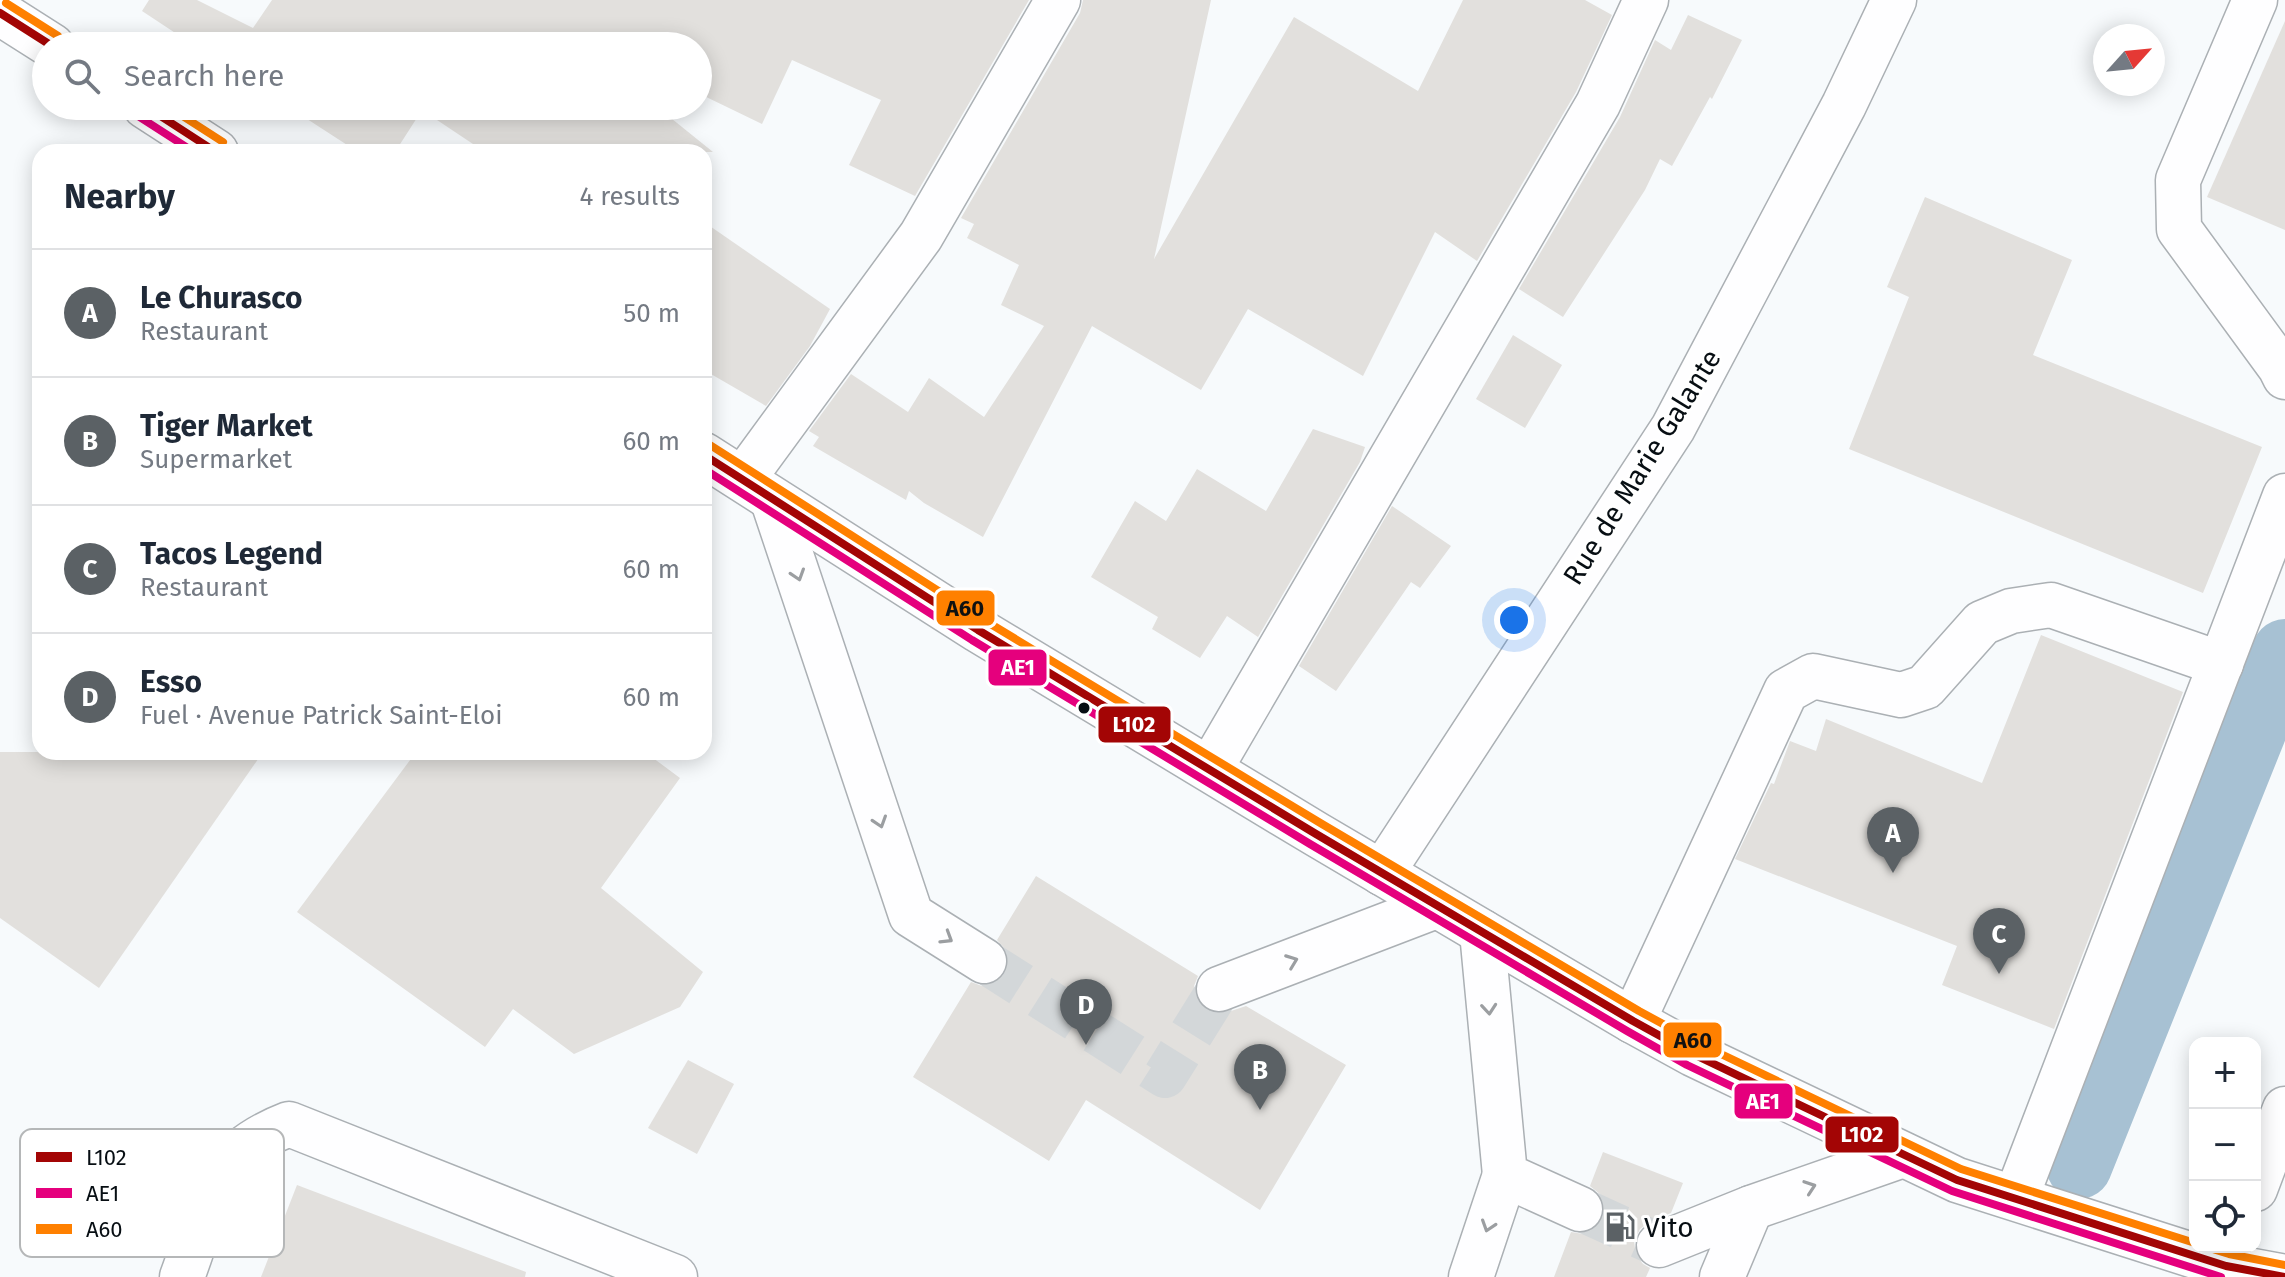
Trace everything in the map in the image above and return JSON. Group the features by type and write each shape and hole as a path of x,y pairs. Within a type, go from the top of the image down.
{"street":[{"path":"758,490 921,236 1058,0"},
{"path":"1210,769 1598,104 1646,0"},
{"name":"Rue de Marie Galante","path":"1382,873 1673,428 1844,105 1894,0"},
{"path":"2255,0 2178,180 2179,229 2285,377"},
{"path":"0,13 32,33"},
{"path":"167,120 204,144"},
{"path":"712,460 978,630 1436,906 1693,1054 1957,1180 2285,1277"},
{"path":"758,490 911,915 984,961"},
{"path":"2016,1198 2285,496"},
{"path":"1633,1021 1786,691 1813,676 1901,695 1925,687 1982,623 2011,611 2051,605 2221,664"},
{"path":"1219,989 1436,906"},
{"path":"1471,1277 1505,1175 1482,932"},
{"path":"2258,1181 2285,1109"},
{"path":"277,1129 289,1124 675,1277"},
{"path":"1659,1245 1751,1208 1903,1155"},
{"path":"1505,1175 1580,1209"},
{"path":"1722,1277 1751,1208"},
{"path":"182,1277 189,1257"}],"building":[{"path":"149,0 197,0 253,28 272,0 1029,0 915,196 849,165 881,100 792,60 762,124 712,100 712,32 174,32 142,11"},
{"path":"1083,0 1211,0 1154,259 1294,17 1418,91 1463,0 1585,0 1612,15 1576,92 1477,261 1435,232 1363,376 1248,309 1201,390 1092,326 983,537 909,491 906,500 813,446 819,437 809,431 851,374 908,412 929,378 984,417 1044,326 1001,305 1019,265 967,238 974,224 961,218 1080,13"},
{"path":"1688,15 1742,40 1712,99 1710,97 1672,166 1660,159 1645,190 1563,317 1519,289 1620,117 1655,40 1671,50"},
{"path":"2285,21 2285,230 2207,197"},
{"path":"309,120 416,120 400,144 346,144"},
{"path":"437,120 673,120 703,144 473,144"},
{"path":"1925,197 2072,260 2033,355 2262,447 2203,593 1849,449 1909,297 1887,287"},
{"path":"712,228 830,309 810,346 766,406 712,375"},
{"path":"1513,335 1562,365 1525,428 1476,399"},
{"path":"1313,429 1365,447 1360,462 1258,637 1227,616 1200,658 1152,629 1158,617 1091,577 1135,501 1166,521 1197,469 1266,511"},
{"path":"1392,506 1451,546 1420,588 1411,582 1336,691 1299,666"},
{"path":"2041,635 2183,692 2054,1029 1942,985 1957,946 1735,859 1771,783 1774,784 1790,741 1816,751 1826,719 1982,783"},
{"path":"0,752 32,752 32,760 257,760 99,988 0,918"},
{"path":"410,760 656,760 680,778 601,888 703,972 680,1007 574,1054 513,1009 485,1047 297,912"},
{"path":"1036,876 1198,976 1194,986 1195,997 1204,1009 1216,1014 1246,1006 1346,1065 1260,1210 1086,1100 1049,1161 913,1077 971,982 982,986 995,983 1005,974 1009,961 1006,950 997,940"},
{"path":"688,1060 734,1084 697,1154 648,1128"},
{"name":"Vito","path":"1603,1152 1683,1183 1671,1213 1649,1222 1640,1229 1634,1241 1636,1255 1650,1268 1646,1277 1554,1277 1571,1232 1583,1234 1594,1230 1603,1219 1605,1207 1601,1195 1590,1186"},
{"path":"297,1185 526,1272 525,1277 261,1277 269,1257 284,1257 284,1218"}],"waterway":[{"path":"2079,1166 2285,652"}],"tunnel":[{"path":"984,961 1165,1076 1219,989"},
{"path":"1580,1209 1659,1245"}],"transit line":[{"name":"A60","path":"6,3 52,32"},
{"name":"L102","path":"0,13 32,33"},
{"name":"AE1","path":"144,120 182,144"},
{"name":"L102","path":"167,120 204,144"},
{"name":"A60","path":"189,120 223,142"},
{"name":"A60","path":"712,446 984,620 1322,824 1698,1043 1961,1169 2189,1241"},
{"name":"L102","path":"712,460 978,630 1316,834 1693,1054 1957,1180 2226,1266 2285,1277"},
{"name":"AE1","path":"712,474 972,640 1310,844 1687,1065 1952,1191 2221,1277"},
{"name":"A60","path":"2226,1253 2285,1265"}],"place":[{"name":"Le Churasco","path":"1893,873"},
{"name":"Tacos Legend","path":"1999,974"},
{"name":"Esso","path":"1086,1045"},
{"name":"Tiger Market","path":"1260,1110"},
{"name":"Vito","path":"1620,1227"}]}
